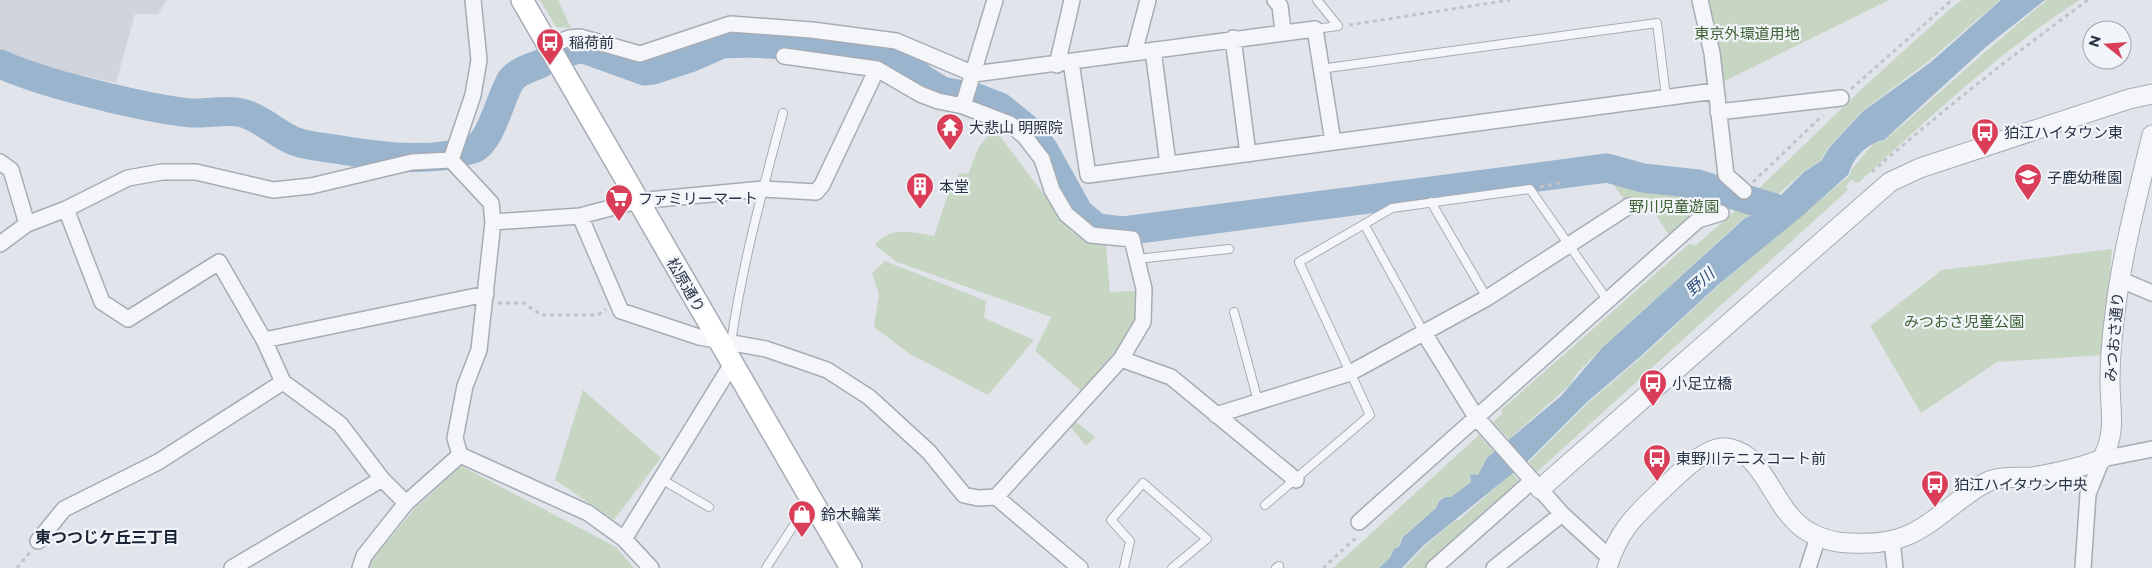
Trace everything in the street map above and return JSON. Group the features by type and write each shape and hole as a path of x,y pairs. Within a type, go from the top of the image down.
{"main road":[{"name":"松原通り","path":"522,0 637,201 724,342 732,364 851,568"}],"street":[{"path":"451,160 473,96 479,60 473,0"},
{"path":"964,103 995,0"},
{"path":"1072,0 1064,63 1088,175 1715,90"},
{"path":"1134,53 1148,0"},
{"path":"1275,0 1280,6 1283,31"},
{"path":"1700,0 1712,53 1726,175 1744,191"},
{"path":"548,46 569,38 580,37 640,54 730,24 803,29 896,41 971,80 1064,63 1283,31 1315,29 1320,70 1333,142"},
{"path":"1233,38 1248,154"},
{"path":"1153,50 1168,164"},
{"path":"784,56 877,69 920,94 964,103 1010,124 1025,137 1042,159 1052,190 1066,214 1091,235 1132,239 1144,289 1144,322 1121,359 996,497"},
{"path":"493,222 580,216 637,201 763,189 816,192 822,185 877,69"},
{"path":"1434,568 1890,182 1934,163 2129,99 2152,94"},
{"path":"1718,112 1841,98"},
{"name":"みつおさ通り","path":"2083,568 2088,494 2110,440 2113,423 2110,383 2111,351 2119,279 2152,135"},
{"path":"0,244 26,224 66,209 128,178 162,172 196,172 273,190 311,186 412,162 451,160"},
{"path":"451,160 491,203 493,222 479,350 465,386 455,438 460,455 588,513 624,539 651,568"},
{"path":"0,162 11,170 26,224"},
{"path":"1216,415 1350,373 1487,298 1629,206"},
{"path":"66,209 102,302 128,319 219,262 264,340 283,382 340,424 382,479 406,503"},
{"path":"1359,522 1481,422 1608,301 1698,220 1721,213"},
{"path":"580,216 621,312 699,337 766,349 826,370 870,398 929,452 964,495 978,498 996,497 1080,568"},
{"path":"2119,279 2152,293"},
{"path":"264,340 485,298"},
{"path":"1424,333 1481,422 1562,514 1609,563 1622,532 1638,514 1686,468 1718,448 1734,449 1749,457 1791,518 1804,529 1818,537 1851,544 1892,541 1908,537 1980,485 1992,480 2004,477 2033,476 2089,465 2102,459 2152,449"},
{"path":"1121,359 1171,376 1296,480"},
{"path":"624,539 732,364"},
{"path":"38,542 64,509 158,462 283,382"},
{"path":"360,568 364,556 406,503 460,455"},
{"path":"232,568 382,479"},
{"path":"1494,568 1562,514"},
{"path":"1808,568 1818,537"},
{"path":"1892,541 1895,568"}],"lane":[{"path":"1317,0 1338,26"},
{"path":"1320,70 1657,23 1666,97"},
{"path":"1315,29 1338,26"},
{"path":"724,342 736,304 783,113"},
{"path":"1265,504 1296,480 1370,415 1299,262 1392,208 1530,189 1608,301"},
{"path":"1431,202 1487,298"},
{"path":"1364,224 1424,333"},
{"path":"1137,259 1229,249"},
{"path":"1234,312 1258,402"},
{"path":"661,479 709,507"},
{"path":"1124,568 1130,541 1111,520 1143,483 1207,539 1172,568"},
{"path":"766,568 805,508"}],"path":[{"path":"1338,26 1510,0"},
{"path":"1530,189 1563,182"},
{"path":"485,298 524,303 541,315 598,315 616,301"},
{"path":"17,568 38,542"}],"shaded area":[{"path":"0,0 167,0 158,14 135,14 116,83 51,69 0,49"}],"green space":[{"path":"540,0 558,0 571,28 556,27"},
{"name":"東京外環道用地","path":"1707,0 1889,0 1721,83"},
{"path":"1962,0 2000,0 1930,60 1861,112 1829,147 1821,160 1803,172 1777,195 1752,195 1867,84"},
{"path":"2047,0 2080,0 1993,63 1858,183 1851,180 1846,186 1848,190 1537,472 1529,462 1588,403 1644,355 1719,285 1850,175 1851,170 1874,143 1885,140"},
{"path":"994,128 1072,232 1106,245 1110,292 1137,291 1139,320 1084,393 1035,351 1051,317 897,262 875,245 881,239 895,233 910,232 934,236 946,200 959,173 968,174 979,147"},
{"name":"野川児童遊園","path":"1604,172 1642,182 1693,190 1725,202 1693,216 1670,237 1646,199 1629,206"},
{"path":"1743,204 1751,206 1755,213 1744,218 1604,346 1578,372 1569,386 1509,439 1493,422 1503,413 1501,410 1689,244 1696,245"},
{"name":"みつおさ児童公園","path":"2112,249 2103,355 1997,362 1921,413 1870,326 1942,270"},
{"path":"885,261 986,301 984,318 1034,340 988,395 910,354 874,327 879,294 872,273"},
{"path":"583,390 661,458 614,520 555,480"},
{"path":"1076,422 1095,437 1086,446 1070,426"},
{"path":"1479,435 1495,452 1487,458 1478,475 1470,474 1471,482 1451,497 1439,500 1436,508 1401,538 1400,546 1394,549 1390,558 1379,568 1333,568"},
{"path":"461,466 616,547 634,568 369,568 371,561 415,508"},
{"path":"1512,473 1522,485 1425,568 1404,568 1426,545 1454,521 1459,520"}],"water":[{"name":"野川","path":"2001,0 2045,0 1987,46 1884,140 1867,147 1857,157 1849,174 1802,216 1718,285 1641,356 1587,402 1529,460 1424,545 1402,568 1379,568 1390,558 1394,549 1400,546 1402,538 1436,508 1439,501 1445,497 1451,497 1471,482 1470,474 1478,475 1487,458 1561,396 1602,348 1745,218 1755,214 1751,206 1744,203 1754,196 1780,196 1804,172 1822,160 1829,148 1862,112 1931,62"}],"waterway":[{"path":"569,52 578,49 587,50 645,71 690,58 722,44 749,43 852,48 904,61 922,79 942,91 977,98 1000,107 1032,133 1044,150 1079,213 1097,228 1123,231 1607,168 1643,178 1698,184 1775,208"},
{"path":"0,64 54,83 151,107 192,113 237,112 245,114 259,120 287,138 309,145 404,157 457,154 479,145 490,128 511,80 528,68 540,64"}],"place":[{"name":"稲荷前","path":"550,66"},
{"name":"大悲山 明照院","path":"950,151"},
{"name":"狛江ハイタウン東","path":"1985,156"},
{"name":"子鹿幼稚園","path":"2028,201"},
{"name":"本堂","path":"920,210"},
{"name":"ファミリーマート","path":"619,222"},
{"name":"小足立橋","path":"1653,407"},
{"name":"東野川テニスコート前","path":"1657,482"},
{"name":"狛江ハイタウン中央","path":"1935,508"},
{"name":"鈴木輪業","path":"802,538"}],"district":[{"name":"東つつじケ丘三丁目","path":"107,537"}]}
